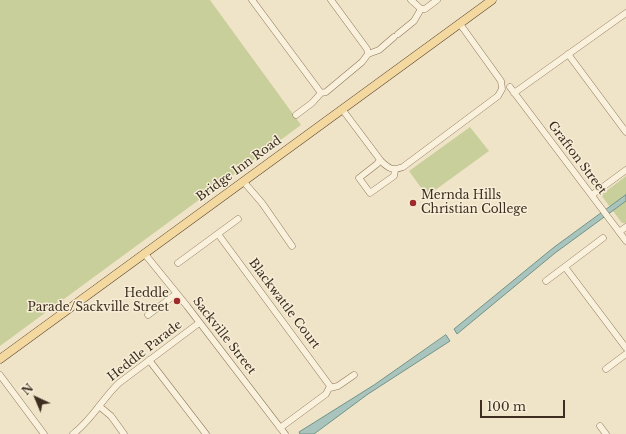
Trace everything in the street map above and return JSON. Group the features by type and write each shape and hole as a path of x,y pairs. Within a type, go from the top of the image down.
{"main road":[{"name":"Bridge Inn Road","path":"0,359 492,0"}],"street":[{"path":"252,0 321,93"},
{"path":"331,0 367,50 368,54"},
{"path":"411,0 421,9"},
{"path":"296,115 312,103 321,93 327,91 362,62 368,54 379,50 414,21 421,9 425,9 437,0"},
{"path":"626,13 568,54 626,132"},
{"path":"342,109 387,168 395,170 403,167 498,96 502,89 501,81 460,24"},
{"name":"Grafton Street","path":"568,54 512,90 626,241"},
{"path":"363,137 369,133"},
{"path":"380,160 359,178 370,193 394,176 395,170"},
{"path":"592,195 626,170"},
{"path":"243,181 262,203 292,246"},
{"path":"178,263 238,219"},
{"path":"619,232 626,227"},
{"name":"Blackwattle Court","path":"218,234 330,384 330,388"},
{"path":"546,281 603,238"},
{"name":"Sackville Street","path":"144,253 285,434"},
{"path":"565,266 626,348"},
{"path":"148,315 176,294"},
{"name":"Heddle Parade","path":"73,434 84,425 119,383 199,323"},
{"path":"606,369 626,354"},
{"path":"150,360 206,434"},
{"path":"280,428 326,394 330,388 338,386 354,375"},
{"path":"0,376 44,434"},
{"path":"99,406 108,413 124,434"},
{"path":"600,426 606,434"}],"green space":[{"path":"0,0 210,0 301,125 0,346"},
{"path":"470,127 489,151 427,196 409,171"},
{"path":"626,176 626,223 622,223 601,195"}],"water":[{"path":"626,195 626,201 555,253 457,334 454,329 553,248"},
{"path":"446,335 450,341 368,394 314,434 300,434 299,432 374,385"}],"place":[{"name":"Mernda Hills Christian College","path":"413,203"},
{"name":"Heddle Parade/Sackville Street","path":"177,301"}]}
